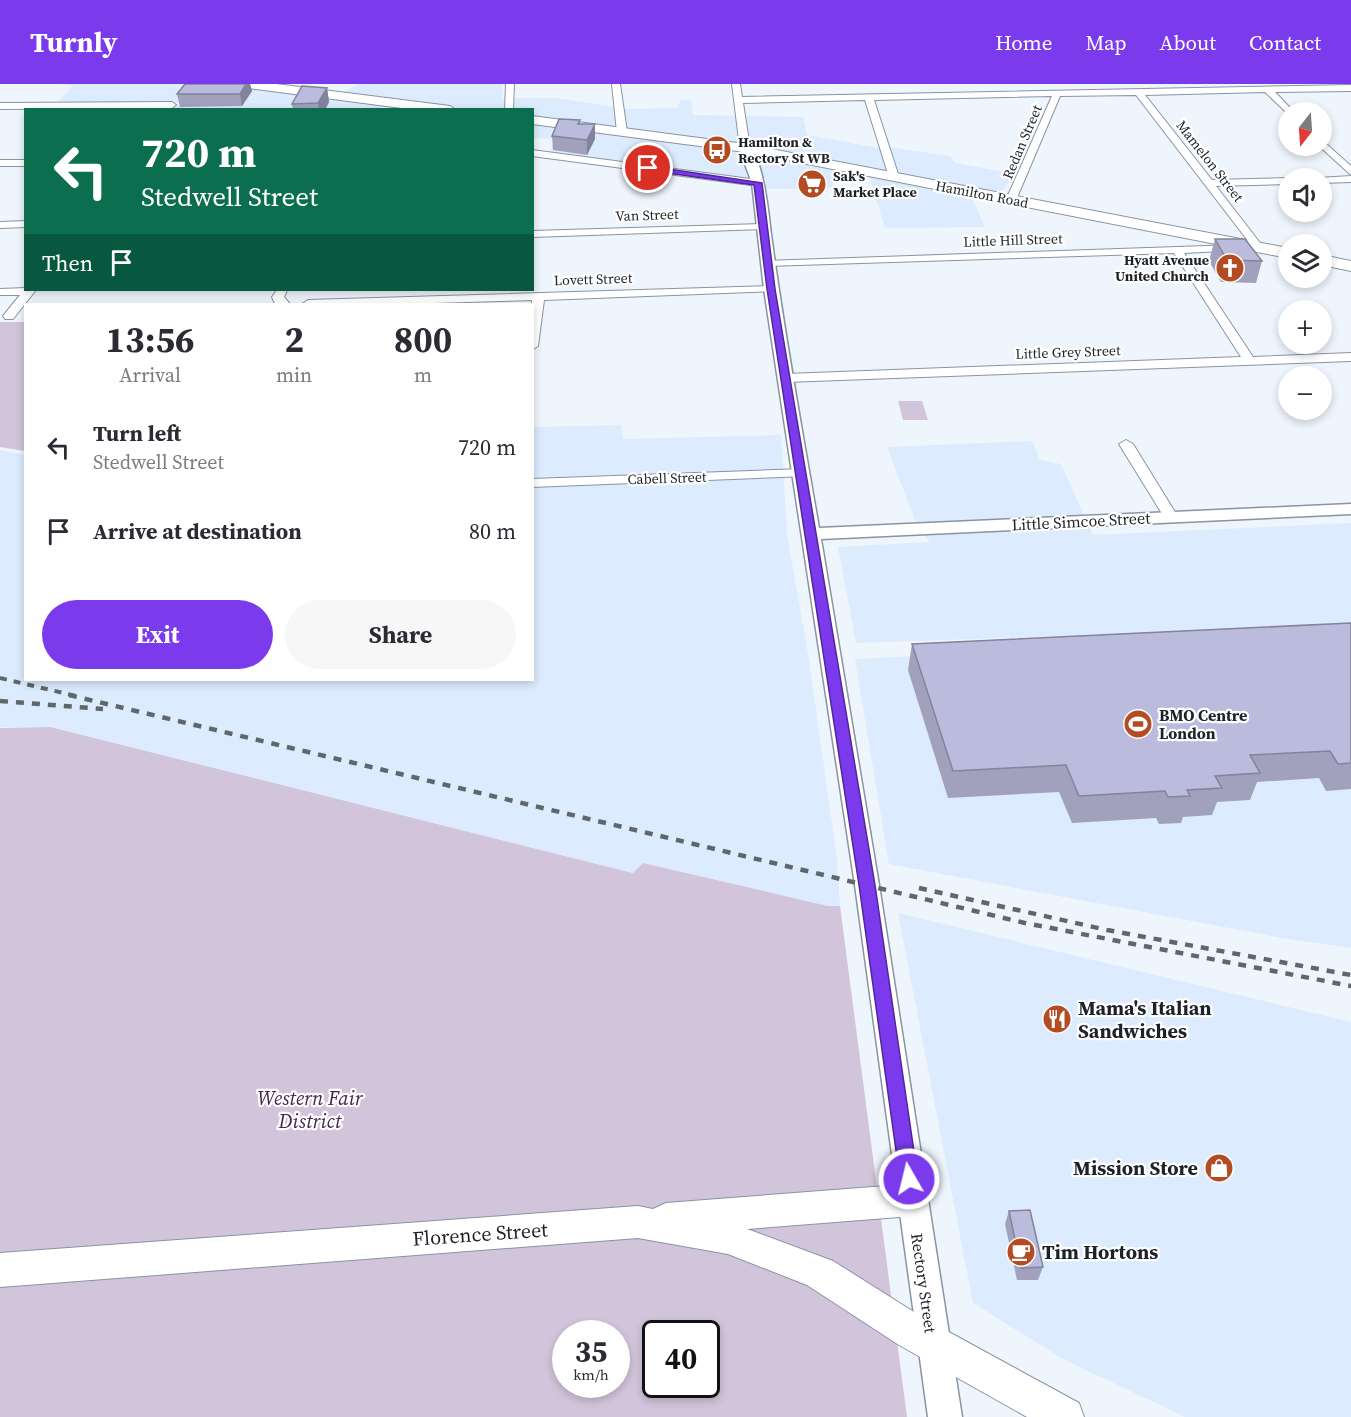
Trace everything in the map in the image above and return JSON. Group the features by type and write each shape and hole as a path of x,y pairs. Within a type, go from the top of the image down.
{"main road":[{"path":"248,84 301,87 389,106 420,108"},
{"name":"Hamilton Road","path":"534,120 745,148 1278,251"},
{"path":"1332,262 1351,266"},
{"path":"639,1222 696,1215 912,1200"},
{"name":"Florence Street","path":"0,1270 639,1222 728,1238 820,1273 933,1345 1065,1417"}],"street":[{"path":"509,108 510,84"},
{"path":"616,84 622,132"},
{"name":"Rectory Street","path":"736,84 745,148 758,183 771,289 867,885 945,1417"},
{"path":"954,84 960,96"},
{"path":"738,100 1139,93 1193,88 1267,90 1351,88"},
{"path":"1267,90 1280,102"},
{"name":"Mamelon Street","path":"1139,93 1211,183 1259,248"},
{"name":"Redan Street","path":"1011,200 1057,94"},
{"path":"868,98 894,177"},
{"path":"0,106 173,104"},
{"path":"534,153 758,183"},
{"path":"1332,153 1351,172"},
{"path":"0,163 24,162"},
{"path":"1332,180 1351,179"},
{"path":"1211,183 1278,181"},
{"path":"0,225 24,224"},
{"name":"Van Street","path":"534,234 762,227"},
{"name":"Little Hill Street","path":"768,263 1259,248"},
{"path":"1177,250 1249,360"},
{"name":"Lovett Street","path":"374,303 539,295 771,289"},
{"path":"0,292 29,291"},
{"path":"9,316 29,291"},
{"path":"534,331 539,295"},
{"path":"1346,357 1351,370"},
{"name":"Little Grey Street","path":"786,378 1346,357"},
{"path":"1126,444 1171,517"},
{"name":"Cabell Street","path":"534,483 802,473"},
{"name":"Little Simcoe Street","path":"812,534 1351,509"}],"shaded area":[{"path":"60,84 213,84 382,105 381,108 176,108 180,103 57,103 73,86"},
{"path":"357,84 503,84 502,98 556,98 628,109 678,108 680,100 691,100 693,115 803,117 807,135 878,148 889,147 949,156 955,163 1015,174 1001,193 971,196 985,227 885,228 869,176 833,169 833,188 766,189 766,178 741,179 550,153 555,139 534,138 534,108 446,108 449,105 343,93"},
{"path":"621,425 623,439 781,435 787,534 809,660 837,859 840,906 828,906 643,863 634,873 50,727 0,727 0,450 24,455 24,681 534,681 534,427"},
{"path":"1032,441 1040,460 1061,464 1093,535 1351,523 1351,626 856,643 838,547 930,542 915,520 887,447"},
{"path":"1351,637 1351,948 1282,938 889,864 855,659 1171,643"},
{"path":"898,913 1351,1022 1351,1417 1185,1417 1063,1359 973,1303"}],"green space":[{"path":"0,322 24,322 24,451 0,447"},
{"path":"898,401 922,401 928,420 903,420"},
{"name":"Western Fair District","path":"50,727 633,873 643,863 828,906 840,906 907,1417 0,1417 0,728"}],"building":[{"path":"185,84 246,84 240,94 177,94"},
{"path":"302,86 327,88 318,103 292,104"},
{"path":"559,119 580,120 578,124 595,124 587,140 552,136"},
{"path":"1215,239 1245,239 1262,261 1227,260"},
{"name":"BMO Centre London","path":"1351,623 1351,763 1338,764 1330,751 1250,755 1260,773 1215,776 1222,788 1187,790 1190,796 1168,797 1165,791 1079,796 1066,765 953,771 912,644"},
{"path":"1030,1210 1043,1267 1021,1268 1009,1211"}],"railway":[{"path":"0,678 76,696"},
{"path":"69,695 1025,923 1351,986"},
{"path":"0,701 103,709"},
{"path":"919,888 1107,930 1351,975"}],"place":[{"name":"Hamilton & Rectory St WB","path":"717,150"},
{"name":"Sak's Market Place","path":"812,184"},
{"name":"Hyatt Avenue United Church","path":"1230,268"},
{"name":"BMO Centre London","path":"1138,724"},
{"name":"Mama's Italian Sandwiches","path":"1057,1019"},
{"name":"Mission Store","path":"1219,1168"},
{"name":"Tim Hortons","path":"1021,1252"}],"route":[{"path":"648,168 758,183 771,289 867,885 909,1179"}]}
